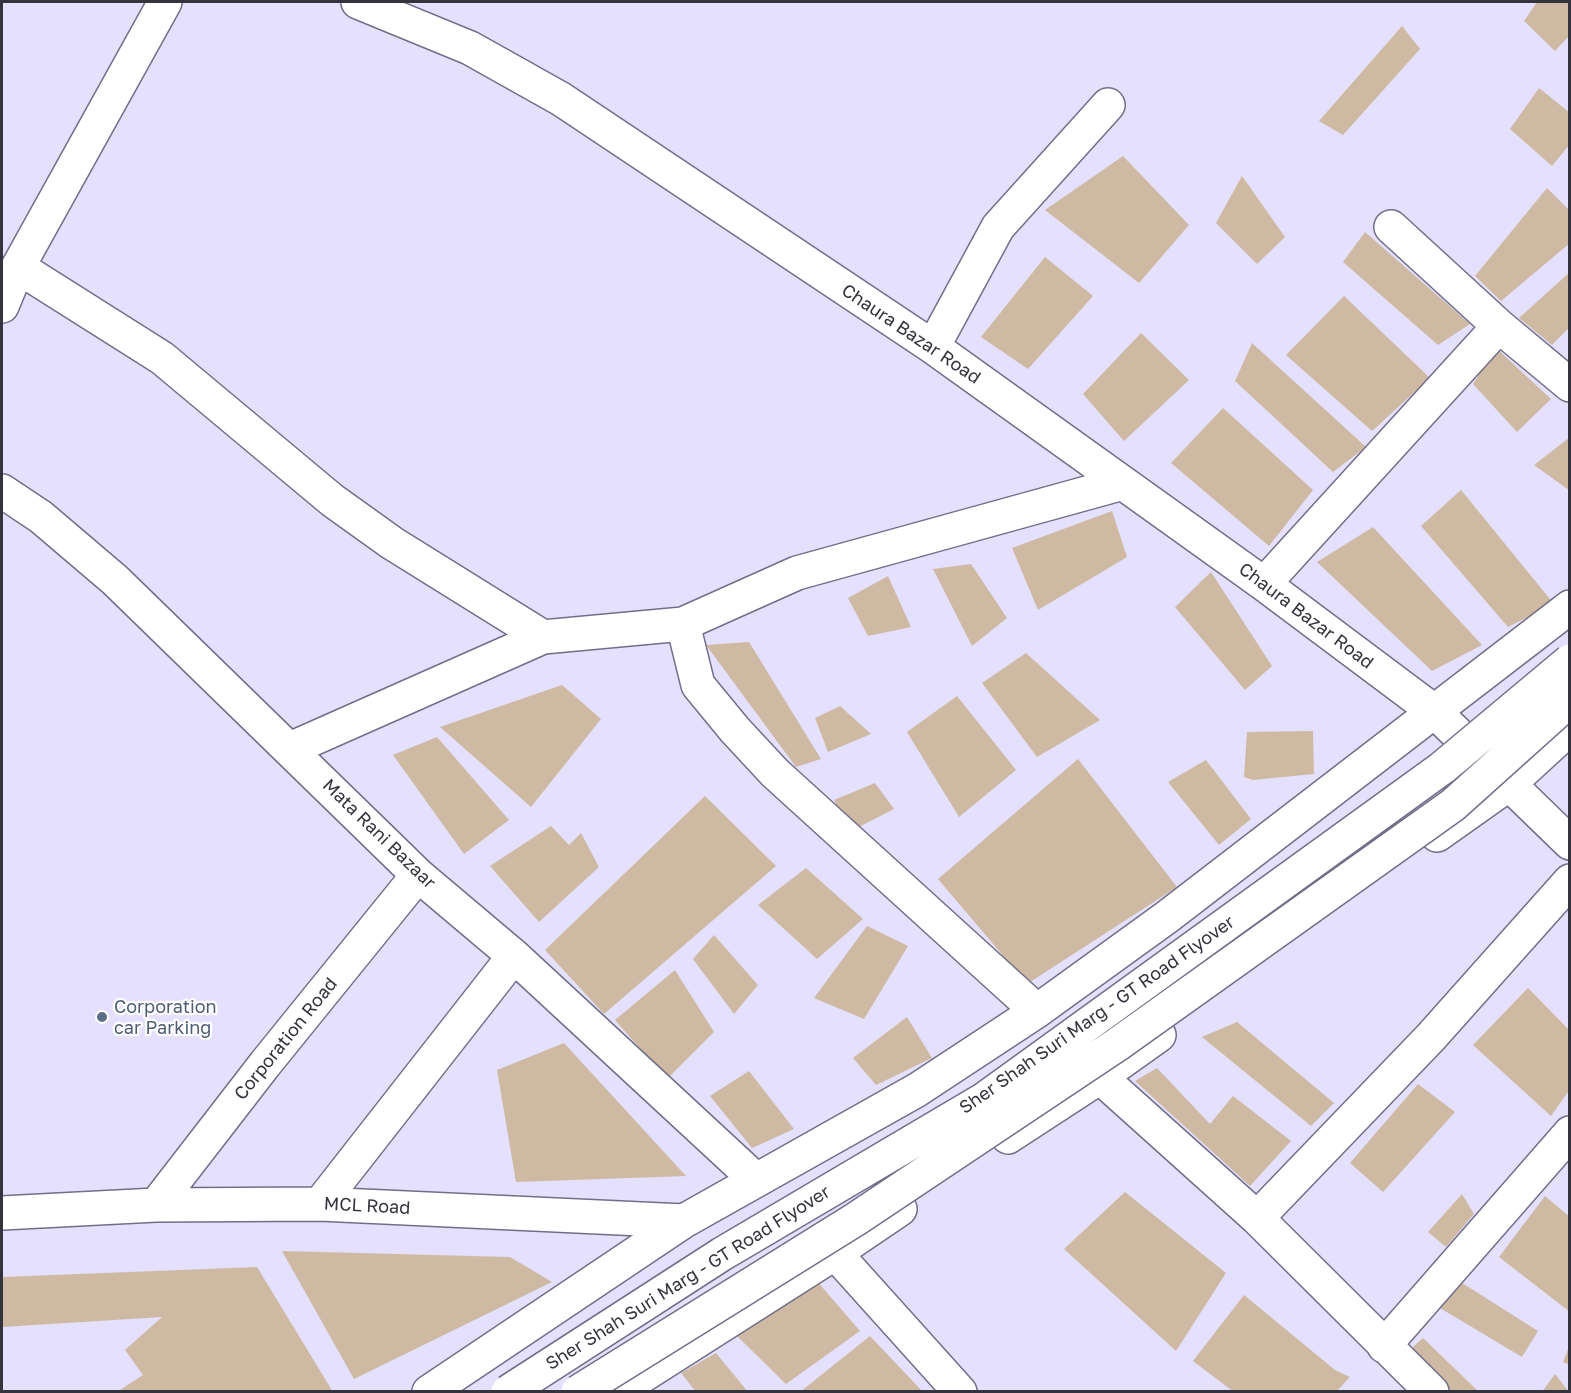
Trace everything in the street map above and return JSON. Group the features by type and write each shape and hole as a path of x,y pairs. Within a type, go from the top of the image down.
{"street":[{"path":"2,306 18,267 165,2"},
{"name":"Chaura Bazar Road","path":"358,2 470,48 561,99 933,347 1264,584 1435,712 1569,843"},
{"path":"933,347 998,227 1108,105"},
{"path":"1392,227 1499,326 1569,385"},
{"path":"18,267 162,358 340,506 393,543 543,637"},
{"path":"1264,584 1499,326"},
{"path":"290,749 543,637 683,624 797,573 1123,483"},
{"name":"Mata Rani Bazaar","path":"2,491 41,517 115,580 418,875 514,956 755,1179"},
{"path":"429,1392 684,1221 755,1179 918,1090 1037,1011 1167,917 1569,607"},
{"path":"683,624 698,685 735,730 775,773 1037,1011"},
{"name":"Sher Shah Suri Marg - GT Road Flyover","path":"508,1392 722,1254 982,1100 1442,768 1569,661"},
{"name":"Sher Shah Suri Marg - GT Road Flyover","path":"578,1392 856,1219 1118,1044 1453,805 1569,700"},
{"path":"617,1392 835,1253 961,1167 1100,1077 1509,784 1569,728"},
{"name":"Corporation Road","path":"156,1204 265,1064 418,875"},
{"path":"1257,1218 1431,1037 1569,881"},
{"path":"320,1204 514,956"},
{"path":"1100,1077 1257,1218 1432,1392"},
{"path":"1384,1346 1569,1133"},
{"name":"MCL Road","path":"2,1213 156,1204 320,1204 684,1221"},
{"path":"835,1253 960,1392"}],"building":[{"path":"1537,2 1570,2 1570,35 1555,51 1524,21"},
{"path":"1402,26 1420,49 1343,135 1319,121"},
{"path":"1539,88 1570,113 1570,144 1552,166 1510,129"},
{"path":"1123,156 1189,225 1139,283 1045,210"},
{"path":"1242,176 1285,237 1257,264 1216,223"},
{"path":"1547,188 1570,211 1570,243 1501,301 1475,276"},
{"path":"1365,232 1470,324 1438,345 1343,262"},
{"path":"1045,257 1093,296 1028,369 981,337"},
{"path":"1570,272 1570,327 1552,345 1519,318"},
{"path":"1344,296 1430,378 1372,431 1286,355"},
{"path":"1141,333 1189,380 1124,441 1083,394"},
{"path":"1252,343 1366,447 1333,472 1235,381"},
{"path":"1496,348 1551,399 1517,432 1473,384"},
{"path":"1223,408 1313,490 1269,546 1171,463"},
{"path":"1570,437 1570,491 1534,465"},
{"path":"1461,490 1554,604 1508,627 1421,526"},
{"path":"1112,511 1127,557 1038,610 1012,548"},
{"path":"1373,527 1482,645 1432,671 1317,562"},
{"path":"971,564 1007,618 972,646 933,569"},
{"path":"1211,572 1272,666 1245,690 1175,607"},
{"path":"888,576 911,627 868,636 848,598"},
{"path":"749,642 821,759 796,767 706,645"},
{"path":"1026,653 1100,720 1037,757 982,683"},
{"path":"562,685 601,719 531,807 440,727"},
{"path":"957,696 1016,770 959,817 907,732"},
{"path":"840,706 871,734 828,752 815,718"},
{"path":"1313,731 1314,774 1253,780 1244,777 1247,732"},
{"path":"437,737 509,820 464,854 393,755"},
{"path":"1078,759 1177,887 1027,984 938,879"},
{"path":"1206,760 1251,819 1219,845 1168,782"},
{"path":"875,783 894,809 851,831 834,800"},
{"path":"705,796 776,866 604,1014 545,950"},
{"path":"551,826 569,845 581,833 599,867 539,922 490,866"},
{"path":"806,868 863,919 817,959 758,905"},
{"path":"867,926 908,946 864,1019 814,998"},
{"path":"714,935 758,985 734,1014 693,959"},
{"path":"675,970 714,1032 667,1079 615,1020"},
{"path":"1528,988 1570,1031 1570,1089 1551,1116 1473,1045"},
{"path":"907,1017 932,1058 876,1085 853,1058"},
{"path":"1237,1022 1334,1103 1311,1126 1202,1037"},
{"path":"564,1043 686,1176 516,1182 497,1070"},
{"path":"1157,1068 1210,1124 1233,1096 1291,1141 1250,1186 1135,1081"},
{"path":"749,1071 794,1129 752,1148 710,1096"},
{"path":"1418,1084 1455,1112 1383,1192 1350,1163"},
{"path":"1125,1192 1226,1273 1176,1351 1064,1249"},
{"path":"1462,1194 1474,1214 1446,1247 1428,1232"},
{"path":"1545,1196 1570,1217 1570,1312 1499,1257"},
{"path":"282,1251 510,1257 552,1282 354,1379"},
{"path":"257,1267 333,1392 117,1392 143,1375 125,1350 162,1317 2,1327 2,1277"},
{"path":"816,1280 860,1331 786,1384 737,1336"},
{"path":"1459,1281 1538,1331 1522,1357 1440,1308"},
{"path":"1244,1295 1335,1370 1350,1377 1336,1392 1234,1392 1193,1361"},
{"path":"870,1336 923,1392 800,1392"},
{"path":"1423,1338 1479,1392 1450,1392 1406,1353"},
{"path":"1570,1347 1570,1365 1563,1362"},
{"path":"716,1353 748,1392 696,1392 681,1373"},
{"path":"1555,1374 1569,1392 1542,1392"}],"place":[{"name":"Corporation car Parking","path":"102,1017"}]}
